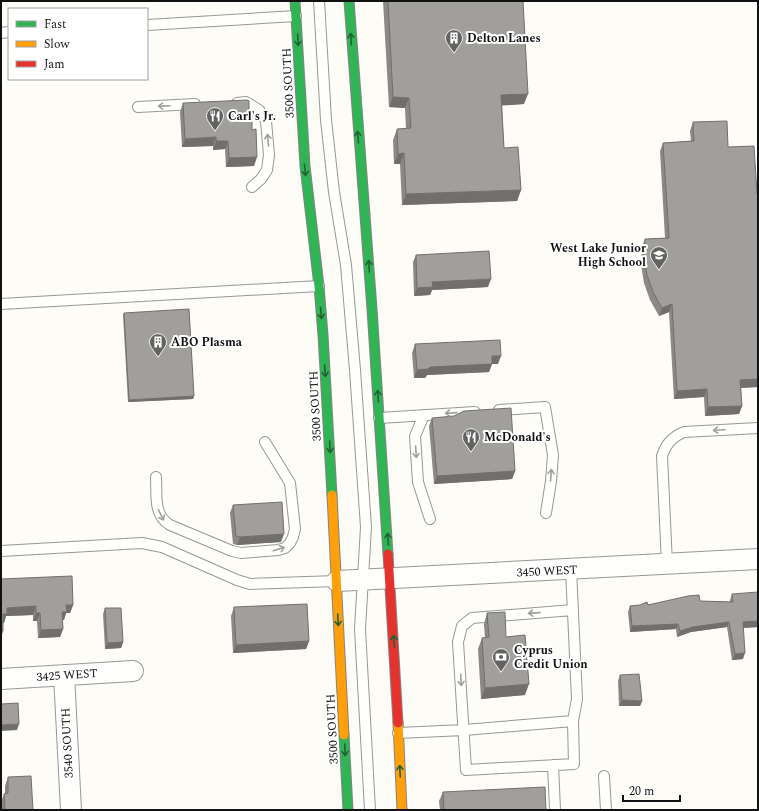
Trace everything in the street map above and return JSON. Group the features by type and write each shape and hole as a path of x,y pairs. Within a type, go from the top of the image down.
{"main road":[{"name":"3500 SOUTH","path":"295,1 305,166 319,286 327,400 348,810"},
{"path":"349,1 353,78 367,236 390,578 402,810"}],"street":[{"name":"3450 WEST","path":"337,581 758,559"},
{"name":"3425 WEST","path":"1,679 133,671"},
{"name":"3540 SOUTH","path":"64,675 71,810"}],"lane":[{"path":"319,1 326,120 334,192 346,266 366,527 360,605 360,629 370,810"},
{"path":"148,25 296,16"},
{"path":"231,103 246,102 259,110 266,121 269,155 267,170 261,179 252,187"},
{"path":"138,107 208,104"},
{"path":"1,304 319,286"},
{"path":"379,418 545,407 553,455 546,513"},
{"path":"424,415 415,436 418,482 430,519"},
{"path":"667,564 662,456 664,448 678,435 692,432 758,428"},
{"path":"156,477 158,510 164,522 232,551 241,553 285,548 290,543 295,529 290,483 265,442"},
{"path":"1,551 142,543 162,547 237,580 250,584 337,581"},
{"path":"572,569 577,699 573,721 574,764 466,770 458,642 462,626 472,618 573,610"},
{"path":"398,733 464,730 573,721"},
{"path":"553,766 555,810"},
{"path":"604,776 606,810"}],"building":[{"name":"Delton Lanes","path":"388,1 523,1 528,94 501,95 504,148 518,147 521,190 406,194 404,153 398,154 397,129 411,128 409,98 393,97"},
{"name":"Carl's Jr.","path":"249,101 249,115 252,115 252,130 256,129 257,157 229,158 228,141 216,141 216,137 185,139 183,103"},
{"path":"727,121 728,147 754,146 758,194 758,379 740,380 742,406 708,407 707,389 677,391 672,304 662,308 653,292 647,275 644,257 645,239 669,238 663,143 694,141 693,122"},
{"path":"489,251 491,279 432,282 433,287 417,288 416,255"},
{"name":"ABO Plasma","path":"189,309 194,396 129,400 124,313"},
{"path":"500,340 501,356 492,356 492,364 430,367 428,369 417,370 415,344"},
{"name":"McDonald's","path":"511,408 515,471 437,476 432,418 454,416 464,411"},
{"path":"282,502 284,534 236,536 233,505"},
{"path":"72,576 73,605 66,605 67,612 62,612 63,629 41,630 40,613 36,613 36,606 7,608 7,614 3,614 3,631 1,631 1,579"},
{"path":"758,592 758,621 743,622 745,653 735,654 729,622 693,627 680,631 678,624 632,626 630,606 640,605 647,602 648,605 699,595 700,601 733,602 732,594"},
{"path":"307,604 309,641 236,645 234,607"},
{"path":"105,608 121,608 123,642 107,643"},
{"name":"Cyprus Credit Union","path":"505,612 506,637 525,635 529,684 485,688 482,638 489,637 487,613"},
{"path":"639,674 642,701 622,700 620,675"},
{"path":"18,703 19,724 1,725 1,704"},
{"path":"31,776 33,810 5,810 4,794 8,793 8,777"},
{"path":"545,787 546,810 444,810 443,792"}],"traffic: fast":[{"path":"295,1 305,166 319,286 323,335 332,495"},
{"path":"349,1 372,309 388,554"},
{"path":"344,735 348,810"}],"traffic: slow":[{"path":"332,495 344,735"},
{"path":"398,723 402,810"}],"traffic: jam":[{"path":"388,554 398,723"}],"place":[{"name":"Delton Lanes","path":"454,53"},
{"name":"Carl's Jr.","path":"215,131"},
{"name":"West Lake Junior High School","path":"659,270"},
{"name":"ABO Plasma","path":"158,357"},
{"name":"McDonald's","path":"471,452"},
{"name":"Cyprus Credit Union","path":"501,672"}]}
